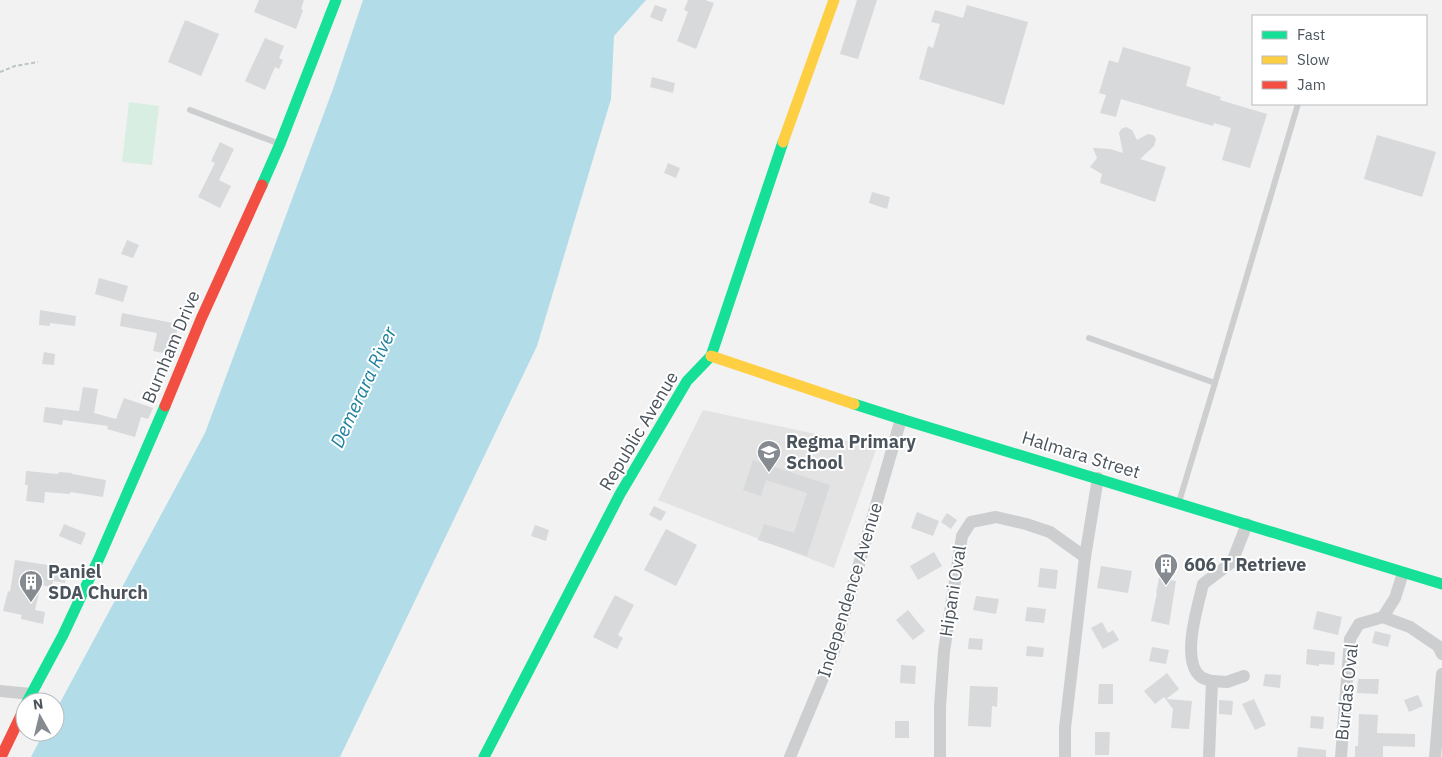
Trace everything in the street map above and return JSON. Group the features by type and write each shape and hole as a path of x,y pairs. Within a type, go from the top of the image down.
{"street":[{"name":"Burnham Drive","path":"32,692 63,635 100,556 201,319 280,144 336,0"},
{"name":"Republic Avenue","path":"484,757 620,494 687,381 711,356 769,182 834,0"},
{"name":"Halmara Street","path":"711,356 901,419 1442,584"},
{"name":"Independence Avenue","path":"790,757 833,654 901,419"},
{"path":"1066,757 1065,728 1085,557 1098,478"},
{"name":"Hipani Oval","path":"940,757 940,707 944,650 962,536 971,522 996,516 1026,524 1050,532 1085,557"},
{"path":"1244,676 1227,682 1212,681 1201,677 1194,667 1190,656 1193,625 1203,584 1232,562 1246,524"},
{"path":"1403,573 1394,598 1383,617 1410,627 1438,646 1442,654"},
{"name":"Burdas Oval","path":"1341,757 1350,639 1359,624 1383,617"},
{"path":"1435,757 1442,674"},
{"path":"1209,757 1212,681"},
{"path":"0,691 15,695"},
{"path":"1,757 15,728"}],"lane":[{"path":"1178,504 1298,105"},
{"path":"190,110 280,144"},
{"path":"1089,338 1215,383"}],"path":[{"path":"0,72 15,66 38,62"}],"shaded area":[{"name":"Regma Primary School","path":"703,410 877,447 834,568 658,500"}],"green space":[{"path":"129,102 159,106 152,165 122,162"}],"water":[{"name":"Demerara River","path":"363,0 646,0 614,36 611,99 537,346 340,757 31,757 39,742 65,742 65,693 205,433 333,89"}],"building":[{"path":"259,0 304,0 301,9 303,10 296,29 254,12"},
{"path":"688,0 705,0 714,3 696,49 677,41 688,12 684,10"},
{"path":"857,0 877,0 858,59 840,54"},
{"path":"655,5 667,9 662,22 650,17"},
{"path":"967,5 1028,22 1004,105 919,79 928,46 933,48 940,24 931,22 935,10 963,18"},
{"path":"185,20 219,34 201,76 168,62"},
{"path":"265,38 284,46 279,58 283,60 279,69 275,67 265,90 245,81"},
{"path":"1123,47 1191,67 1186,86 1221,97 1220,100 1267,114 1250,168 1222,160 1231,128 1214,123 1213,126 1121,99 1116,117 1100,113 1106,95 1099,93 1109,60 1118,63"},
{"path":"652,77 675,83 673,93 650,87"},
{"path":"1126,127 1132,130 1137,140 1148,134 1153,135 1156,139 1154,146 1140,159 1166,167 1155,202 1100,183 1102,174 1090,167 1097,158 1093,148 1110,149 1123,153 1119,133 1121,129"},
{"path":"1377,135 1436,152 1422,197 1364,179"},
{"path":"220,142 234,149 219,180 231,186 220,208 198,197 215,163 211,161"},
{"path":"668,163 680,168 676,178 664,173"},
{"path":"872,192 890,197 887,209 869,203"},
{"path":"127,240 139,245 133,258 121,254"},
{"path":"99,278 128,286 123,302 95,294"},
{"path":"40,310 76,316 75,326 50,323 50,326 39,325"},
{"path":"122,313 178,324 173,355 153,351 157,333 120,326"},
{"path":"44,352 55,354 54,365 42,364"},
{"path":"83,387 98,389 94,413 116,419 124,398 153,408 148,419 141,417 135,437 107,429 108,426 63,420 62,425 43,422 45,407 79,411"},
{"path":"753,460 830,485 807,556 758,540 764,524 794,533 807,493 766,480 761,496 743,490"},
{"path":"26,471 58,474 59,472 72,473 106,480 103,497 70,492 70,494 45,492 44,503 26,501 28,485 25,485"},
{"path":"654,506 666,512 661,521 649,515"},
{"path":"917,512 939,521 933,536 911,528"},
{"path":"947,513 957,520 951,529 941,522"},
{"path":"64,524 86,533 81,545 59,536"},
{"path":"535,525 549,530 546,541 531,536"},
{"path":"666,529 697,545 676,586 644,570"},
{"path":"934,552 942,566 918,580 910,566"},
{"path":"15,560 68,568 65,583 53,581 52,587 41,585 35,610 45,612 43,624 21,619 22,615 3,611 8,591 10,592"},
{"path":"1101,566 1132,571 1128,593 1097,588"},
{"path":"1040,568 1058,570 1056,589 1038,587"},
{"path":"1159,578 1176,581 1169,625 1151,621"},
{"path":"615,595 634,605 618,635 623,638 617,649 593,637"},
{"path":"976,596 999,599 996,614 973,610"},
{"path":"1027,607 1046,609 1044,623 1025,621"},
{"path":"908,610 925,631 913,640 896,620"},
{"path":"1317,611 1342,617 1338,635 1313,629"},
{"path":"1102,622 1108,633 1113,630 1119,640 1103,649 1091,628"},
{"path":"1375,631 1391,635 1388,647 1372,643"},
{"path":"969,638 983,639 982,650 968,649"},
{"path":"1027,646 1044,648 1043,657 1026,656"},
{"path":"1152,647 1169,650 1166,664 1149,661"},
{"path":"1307,649 1335,652 1334,665 1319,664 1319,666 1306,664"},
{"path":"901,665 916,666 915,684 900,683"},
{"path":"1167,673 1179,689 1166,699 1192,701 1189,729 1171,728 1173,709 1164,697 1155,704 1144,691"},
{"path":"1265,674 1281,675 1280,688 1263,686"},
{"path":"1358,679 1379,679 1378,694 1357,693"},
{"path":"1099,684 1113,684 1113,704 1098,704"},
{"path":"970,686 998,687 997,707 992,706 991,727 968,726"},
{"path":"1418,695 1423,706 1409,712 1404,700"},
{"path":"1254,699 1266,725 1255,730 1242,704"},
{"path":"1219,700 1233,701 1232,715 1219,714"},
{"path":"1359,714 1378,715 1377,733 1415,734 1415,747 1383,746 1383,757 1355,757 1355,746 1358,746"},
{"path":"1311,716 1324,717 1323,729 1310,728"},
{"path":"895,721 909,721 909,738 895,738"},
{"path":"1095,732 1110,732 1109,755 1095,755"},
{"path":"1298,747 1326,750 1326,757 1297,757"}],"traffic: fast":[{"path":"262,185 336,0"},
{"path":"484,757 620,494 687,381 711,356 783,142"},
{"path":"854,404 1442,584"},
{"path":"32,692 63,635 100,556 165,406"}],"traffic: slow":[{"path":"783,142 834,0"},
{"path":"711,356 854,404"}],"traffic: jam":[{"path":"165,406 201,319 262,185"},
{"path":"1,757 15,728"}],"place":[{"name":"Regma Primary School","path":"769,473"},
{"name":"606 T Retrieve","path":"1166,586"},
{"name":"Paniel SDA Church","path":"31,603"}]}
